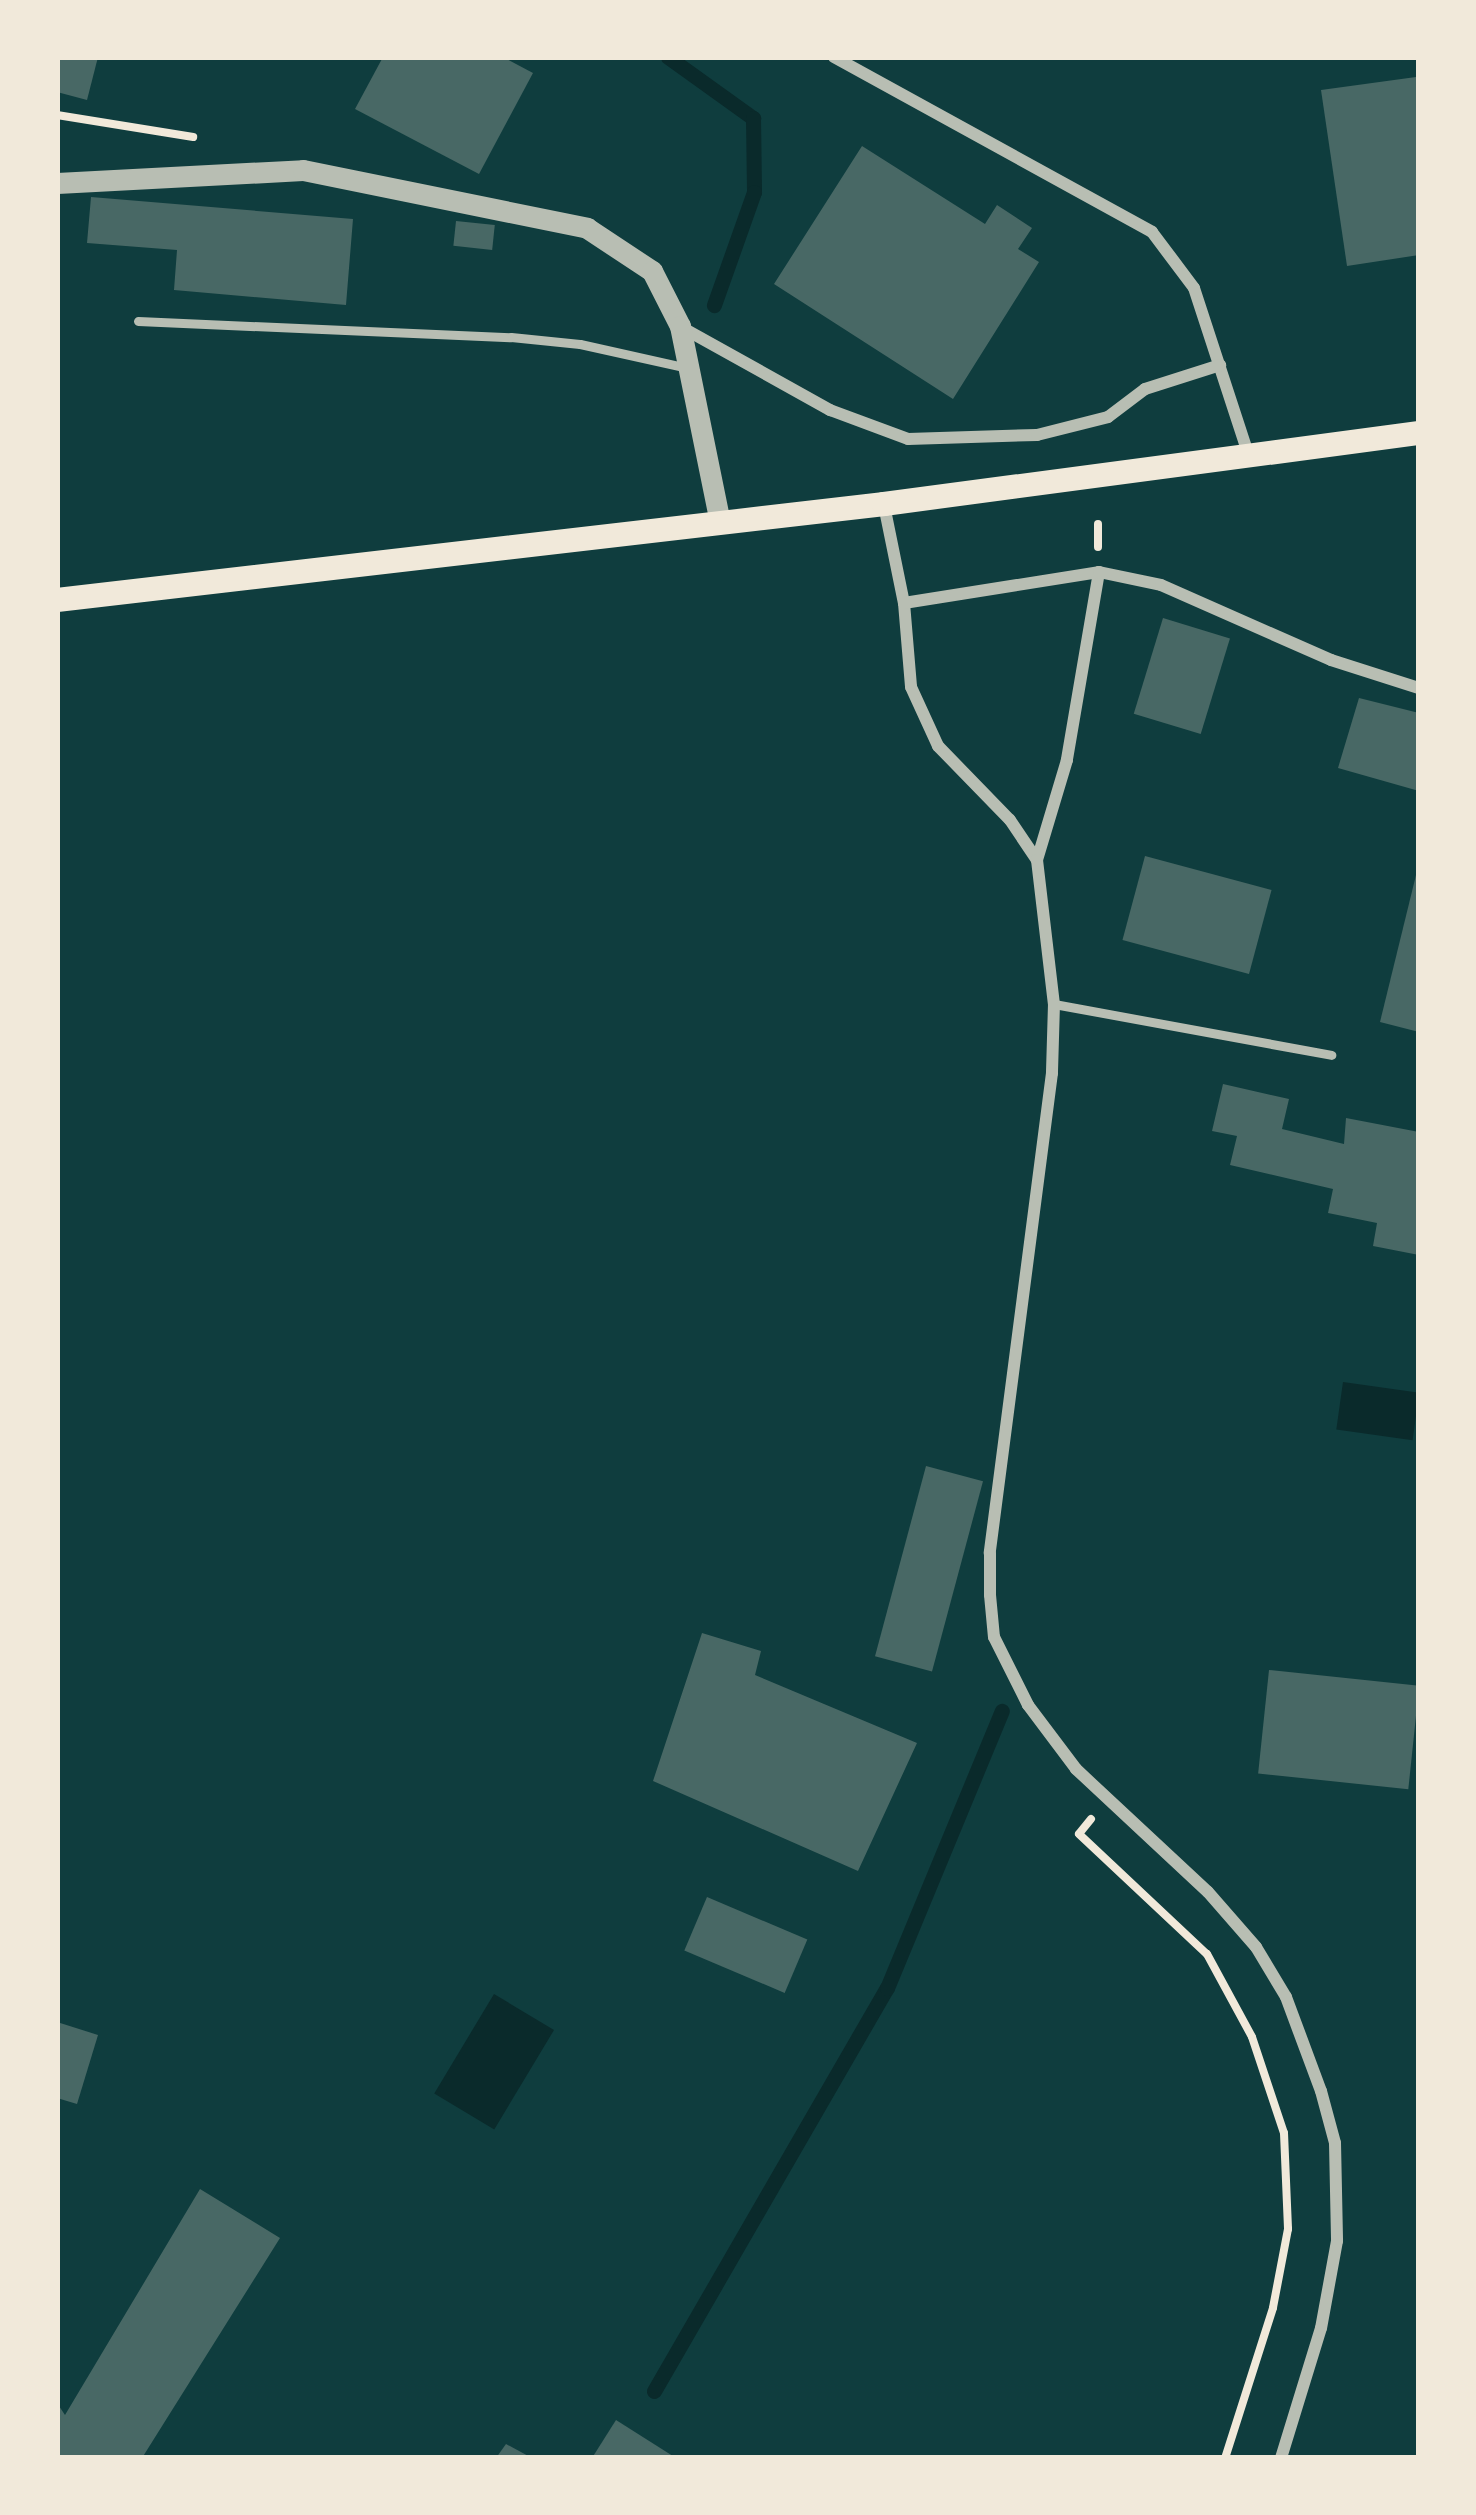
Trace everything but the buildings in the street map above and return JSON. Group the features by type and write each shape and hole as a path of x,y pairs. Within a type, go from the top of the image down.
{"main road":[{"path":"57,601 884,504 1419,434"}],"street":[{"path":"835,57 1152,232 1194,288 1250,457"},
{"path":"57,183 303,170 587,228 652,271 680,326 720,523"},
{"path":"680,326 830,410 908,439 1037,435 1108,417 1145,389 1220,365"},
{"path":"884,504 904,603 911,687 938,746 1010,820 1037,860"},
{"path":"904,603 1099,572 1161,585 1331,659 1419,688"},
{"path":"1099,572 1067,760 1037,860 1054,1004 1050,1110 990,1553 990,1595 994,1636 1028,1705 1076,1769 1208,1892 1256,1947 1286,1997 1321,2090 1335,2143 1337,2240 1321,2328 1282,2458"}],"lane":[{"path":"138,320 511,337 580,344 688,368"},
{"path":"1054,1004 1331,1055"}],"path":[{"path":"1107,1798 1079,1834 1207,1954 1252,2037 1285,2133 1288,2229 1273,2308 1225,2458"}],"water":[{"path":"1343,1382 1419,1393 1413,1440 1336,1430"},
{"path":"494,1994 554,2030 494,2129 434,2093"}],"waterway":[{"path":"668,57 753,118 754,192 714,305"},
{"path":"654,2391 887,1988 1002,1711"}]}
